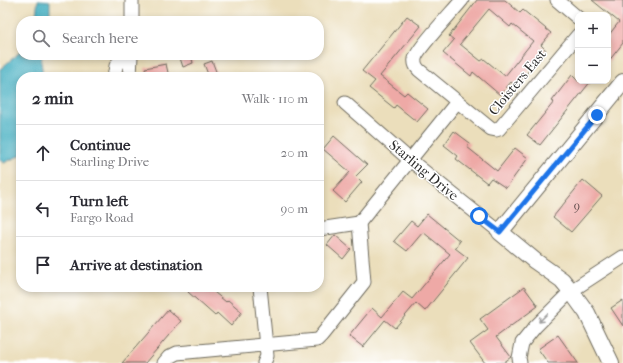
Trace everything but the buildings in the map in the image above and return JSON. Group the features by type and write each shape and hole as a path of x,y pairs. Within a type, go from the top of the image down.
{"street":[{"path":"132,0 132,16"},
{"name":"Cloisters East","path":"462,0 420,50 414,60 415,65 456,102 491,128 496,130 499,129 575,39"},
{"path":"557,0 575,15"},
{"path":"115,72 116,66 120,60"},
{"path":"130,72 131,60"},
{"path":"500,232 623,82"},
{"path":"324,228 359,223 456,102"},
{"name":"Starling Drive","path":"344,103 410,160 562,280 587,313 611,363"},
{"path":"164,363 169,357 177,353 317,340 322,336 363,285 365,276 359,223"},
{"path":"520,363 520,350 526,336 571,291 623,257"},
{"path":"261,292 267,356 264,363"}],"water":[{"path":"38,0 50,1 50,16 36,16"},
{"path":"16,56 16,60 41,60 42,72 16,72 16,157 4,163 0,160 0,69"}],"route":[{"path":"479,216 500,232 597,115"}]}
